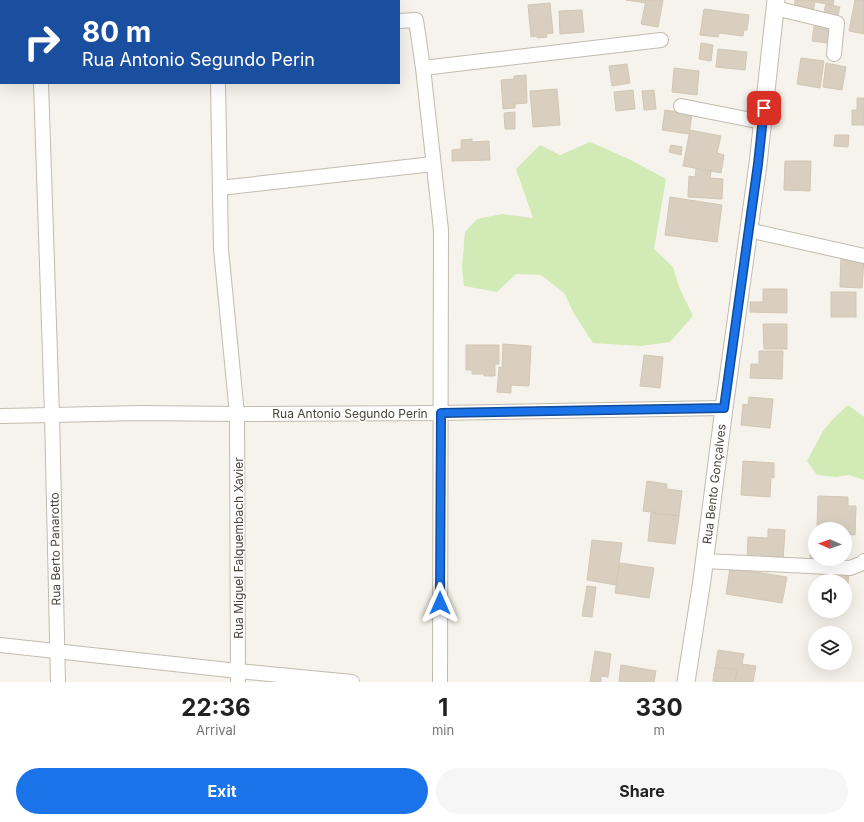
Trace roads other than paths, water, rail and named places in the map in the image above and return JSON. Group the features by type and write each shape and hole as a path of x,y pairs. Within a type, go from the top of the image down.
{"street":[{"path":"775,4 837,22 834,54"},
{"name":"Rua Bento Gonçalves","path":"686,682 704,561 748,230 775,4"},
{"path":"400,21 416,20 423,68 441,230 440,682"},
{"path":"423,68 661,40"},
{"name":"Rua Berto Panarotto","path":"41,84 52,415 58,682"},
{"name":"Rua Miguel Falquembach Xavier","path":"218,84 221,248 237,414 238,677"},
{"path":"681,106 762,122"},
{"path":"220,188 433,164"},
{"path":"748,230 864,256"},
{"name":"Rua Antonio Segundo Perin","path":"0,416 139,413 441,413 724,408"},
{"path":"704,561 850,568 863,563 864,561"},
{"path":"0,645 57,651 238,677 352,682"}]}
